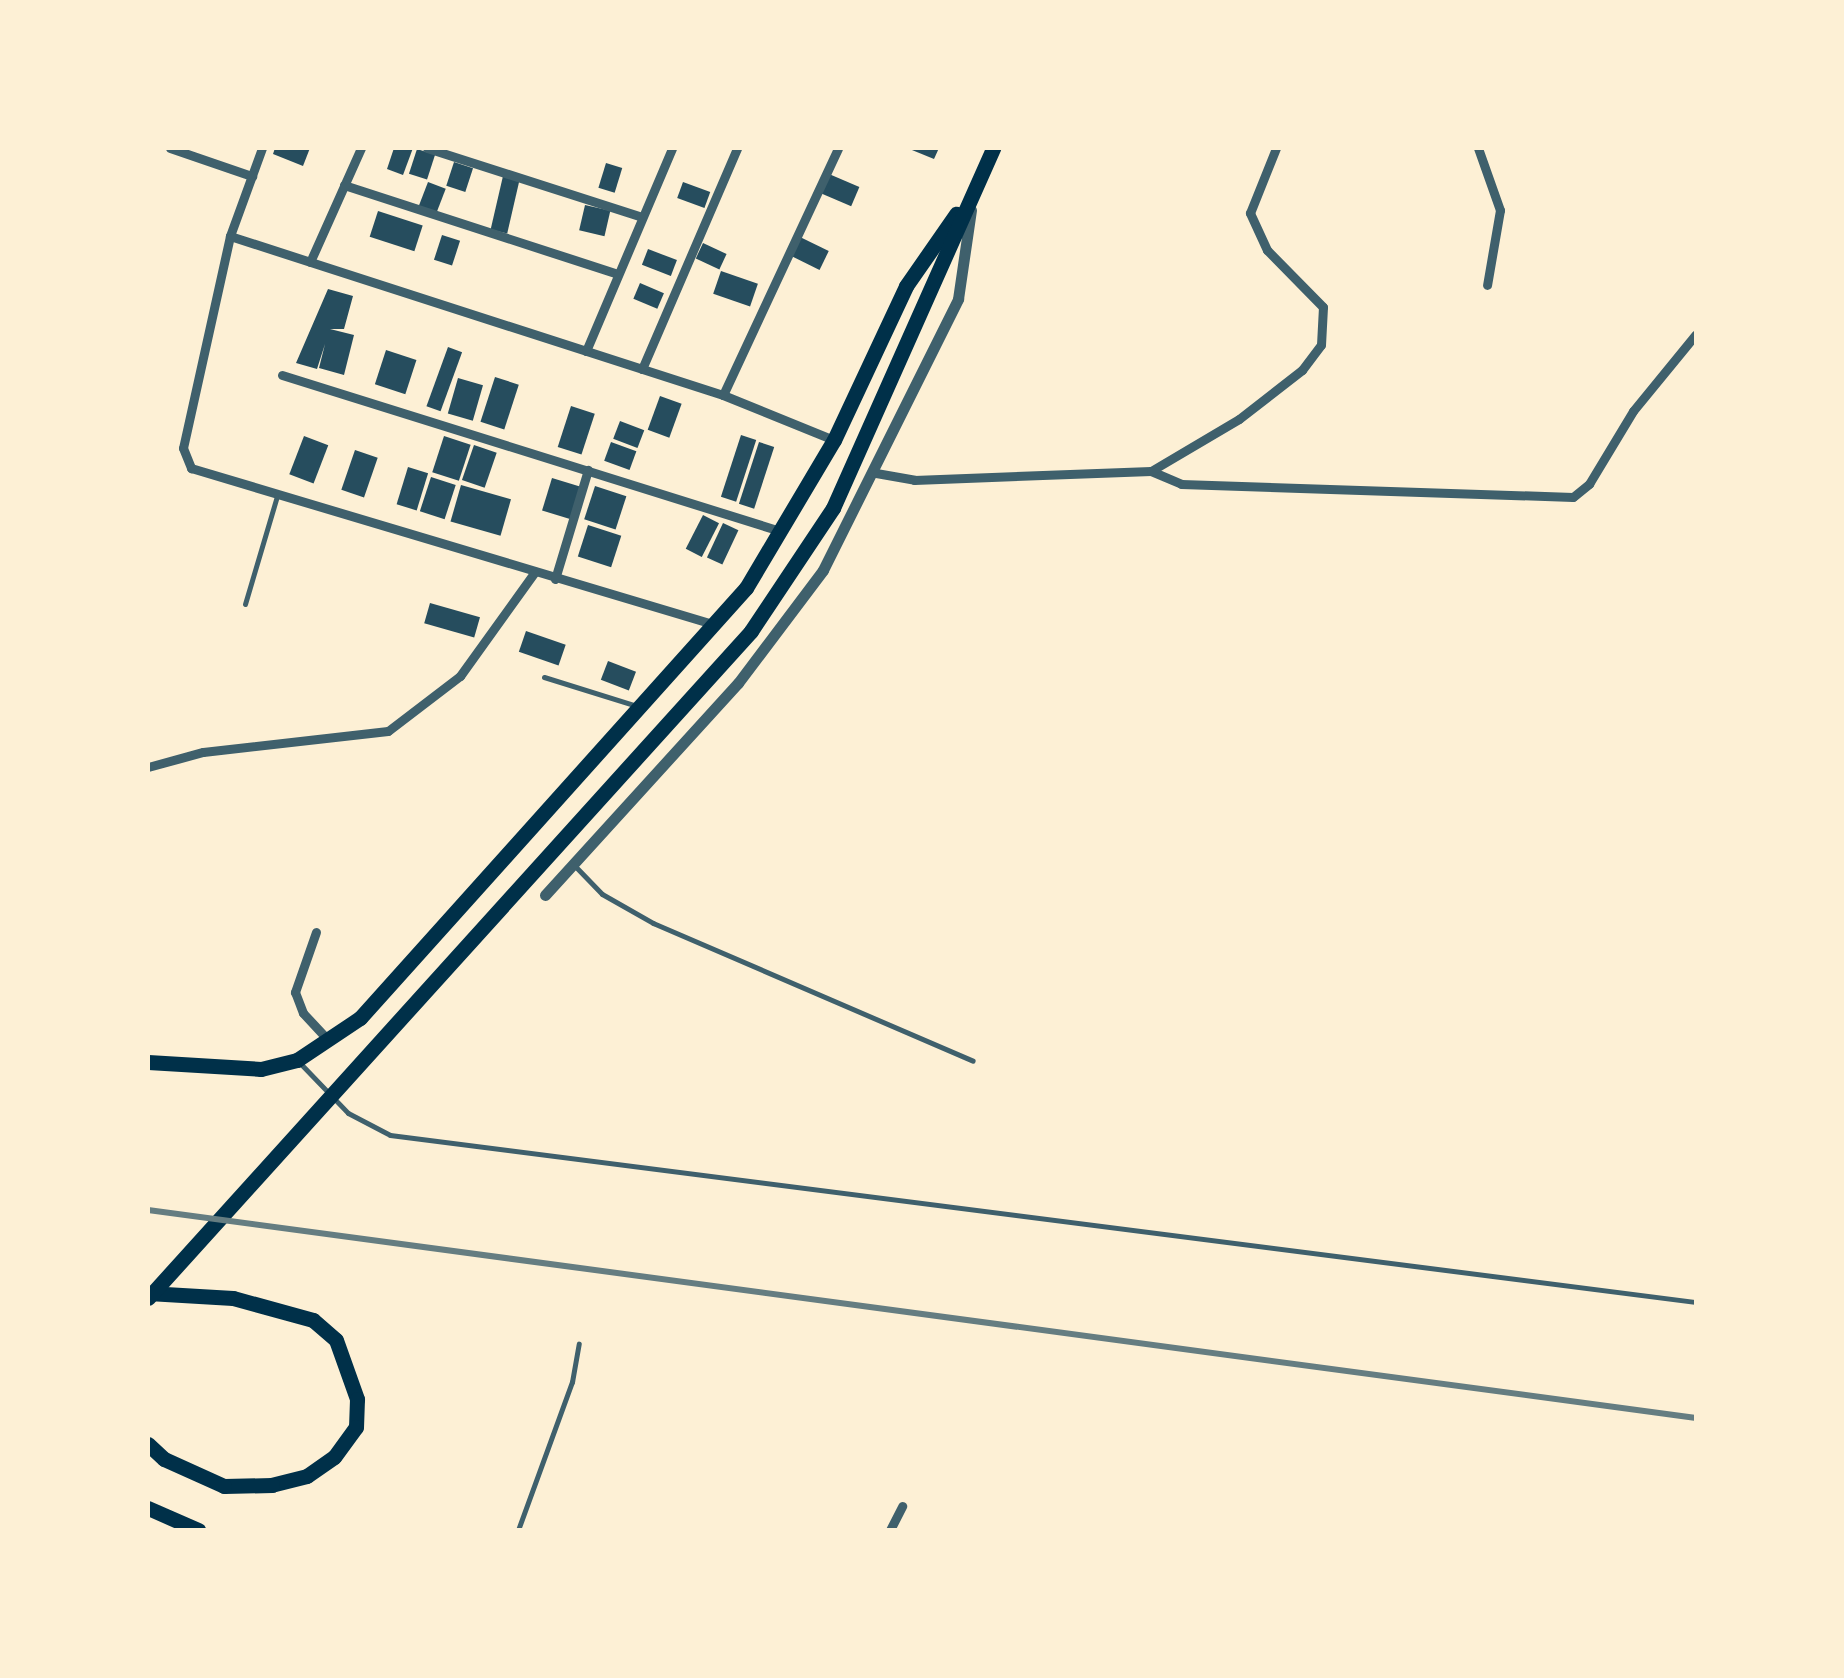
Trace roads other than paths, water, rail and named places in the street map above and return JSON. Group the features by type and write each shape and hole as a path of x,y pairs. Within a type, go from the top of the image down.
{"main road":[{"path":"148,1296 752,631 807,553 841,490 992,148"},
{"path":"148,1062 216,1070 297,1060 330,1042 360,1018 716,625 784,532 834,440 906,286 973,191"},
{"path":"148,1296 267,1304 313,1320 336,1340 352,1371 356,1427 334,1457 307,1476 224,1486 164,1459 148,1444"},
{"path":"148,1508 198,1530"}],"street":[{"path":"170,148 252,176"},
{"path":"262,148 230,236 183,448 192,468 716,625"},
{"path":"310,262 361,148"},
{"path":"427,148 642,217"},
{"path":"586,351 672,148"},
{"path":"642,369 737,148"},
{"path":"723,395 838,148"},
{"path":"1152,471 1239,419 1302,370 1322,345 1323,307 1253,230 1250,212 1258,180 1276,148"},
{"path":"1478,148 1500,210 1487,285"},
{"path":"344,185 618,274"},
{"path":"545,895 781,631 876,473 958,298 973,191"},
{"path":"230,236 723,395 834,440"},
{"path":"876,473 914,480 1152,471 1182,484 1573,497 1589,484 1633,410 1696,334"},
{"path":"282,375 784,532"},
{"path":"555,579 588,470"},
{"path":"148,767 203,752 388,731 460,676 534,573"},
{"path":"316,932 295,992 303,1013 330,1042"},
{"path":"890,1530 902,1506"}],"lane":[{"path":"245,604 278,495"},
{"path":"544,677 642,707"},
{"path":"573,864 602,894 652,923 973,1061"},
{"path":"297,1060 348,1113 390,1135 1696,1302"},
{"path":"518,1530 572,1382 579,1344"}],"railway":[{"path":"148,1210 1696,1418"}]}
